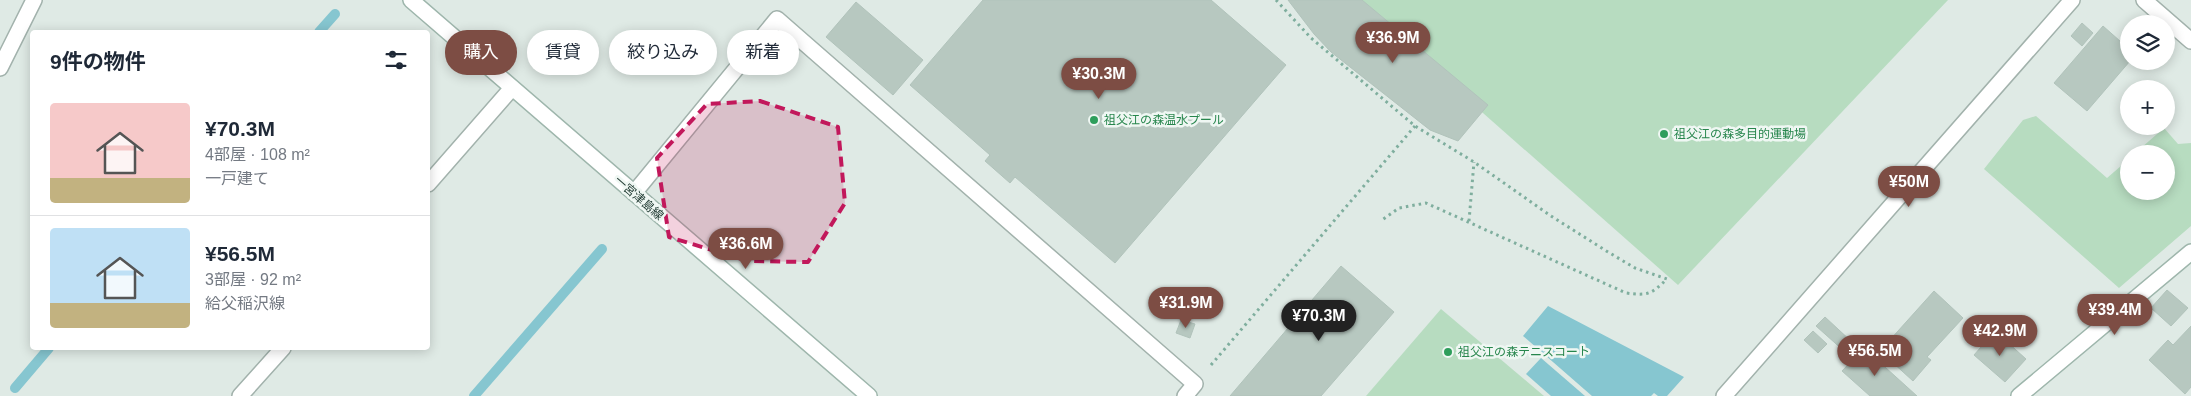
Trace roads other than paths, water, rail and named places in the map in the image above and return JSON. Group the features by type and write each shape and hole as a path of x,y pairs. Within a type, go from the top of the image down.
{"street":[{"path":"0,68 34,0"},
{"name":"一宮津島線","path":"411,0 868,396"},
{"path":"1724,396 2072,0"},
{"path":"2144,0 2191,41"},
{"path":"634,193 777,18 1195,384 1185,396"},
{"path":"430,182 512,88"},
{"path":"2019,396 2191,252"},
{"path":"240,396 281,350"}],"water":[{"path":"1548,306 1684,377 1667,396 1658,396 1654,393 1651,396 1592,396 1523,336"},
{"path":"1541,358 1585,396 1551,396 1526,374"}],"waterway":[{"path":"321,30 335,14"},
{"path":"474,396 602,249"},
{"path":"15,388 47,350"}],"place":[{"name":"祖父江の森温水プール","path":"1094,120"},
{"name":"祖父江の森多目的運動場","path":"1664,134"},
{"name":"祖父江の森テニスコート","path":"1448,352"}]}
